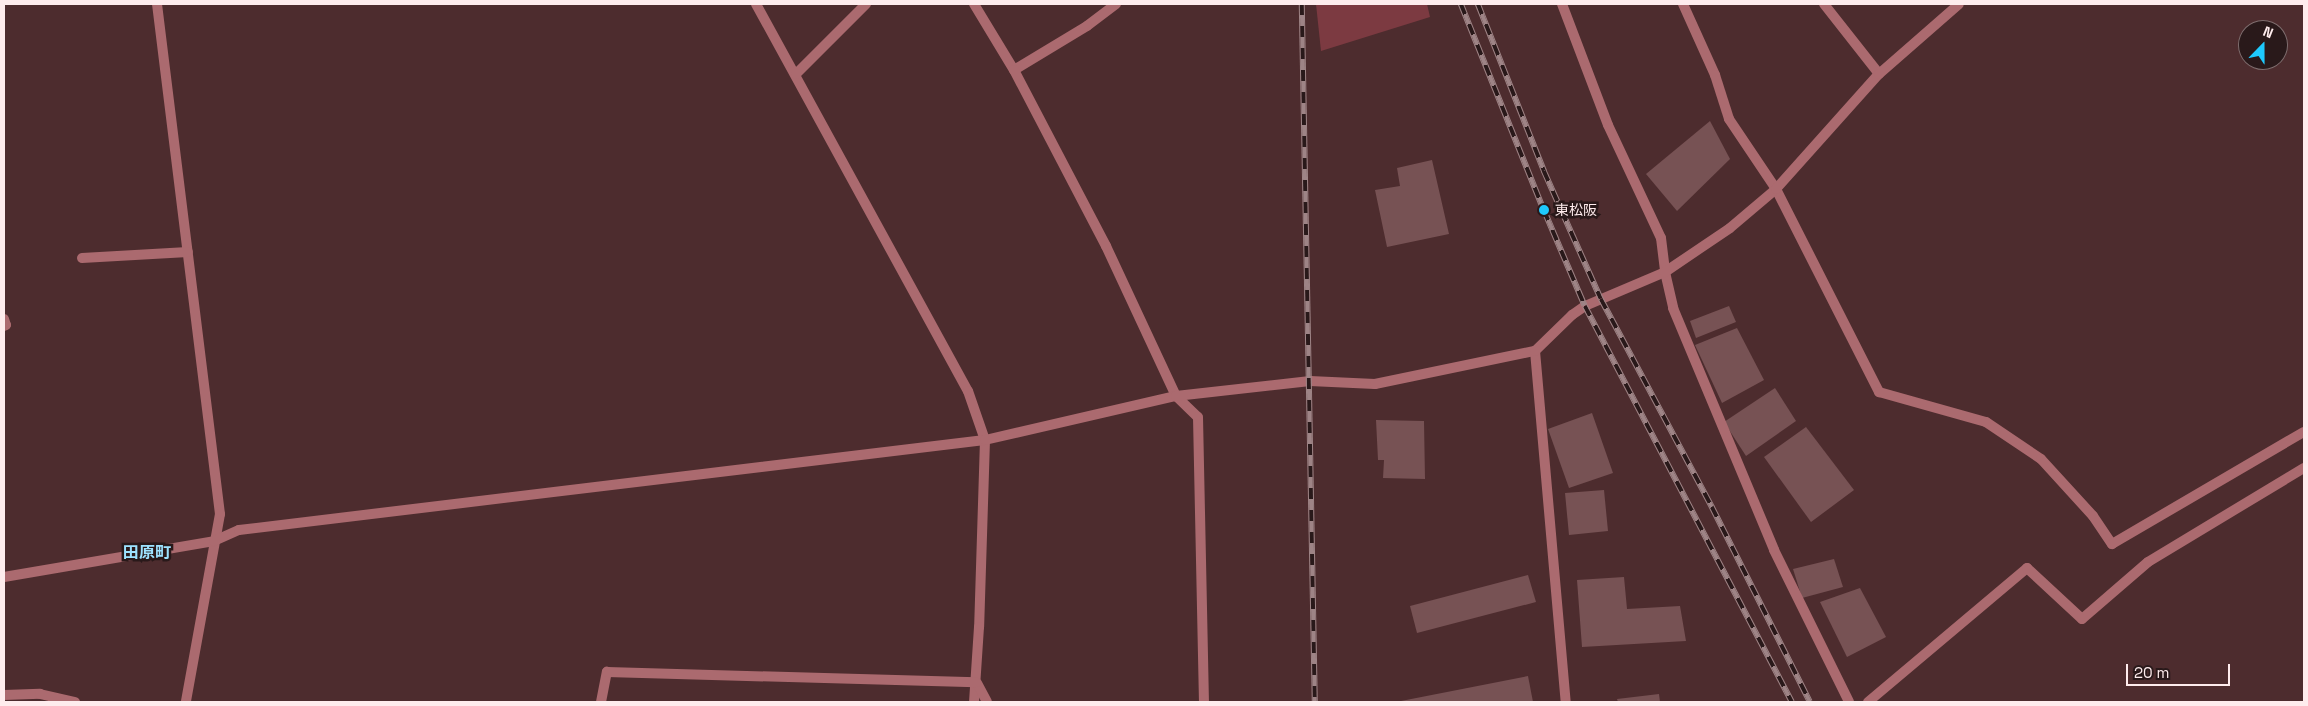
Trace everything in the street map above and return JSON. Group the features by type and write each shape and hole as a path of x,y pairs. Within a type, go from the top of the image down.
{"street":[{"path":"157,4 220,514 186,702"},
{"path":"756,4 968,390 985,440 974,702"},
{"path":"796,74 866,4"},
{"path":"974,4 1014,70 1106,246 1176,396 1198,417 1204,702"},
{"path":"1014,70 1087,26 1116,4"},
{"path":"1562,4 1608,125 1661,238 1665,272 1673,308 1774,550 1849,702"},
{"path":"1683,4 1715,74 1729,119 1776,189 1879,392 1986,422 2041,459 2094,516 2112,544 2304,432"},
{"path":"1824,4 1879,74"},
{"path":"4,577 214,540 239,530 985,440 1176,396 1310,381 1375,384 1535,350 1572,315 1585,306 1665,272 1730,228 1776,189 1879,74 1959,4"},
{"path":"82,258 188,252"},
{"path":"4,319 6,325 4,326"},
{"path":"1535,350 1566,702"},
{"path":"1868,702 2027,568 2082,619 2148,562 2304,468"},
{"path":"601,702 607,672 976,682"},
{"path":"976,682 987,702"},
{"path":"4,694 40,694 75,702"}],"shaded area":[{"path":"1316,4 1427,4 1430,17 1321,51"}],"building":[{"path":"1710,121 1730,159 1677,211 1646,174"},
{"path":"1432,160 1449,234 1387,247 1375,190 1400,186 1397,168"},
{"path":"1729,306 1736,322 1696,338 1690,321"},
{"path":"1737,328 1764,380 1722,403 1695,345"},
{"path":"1775,388 1796,421 1746,456 1724,422"},
{"path":"1592,413 1613,473 1569,488 1548,429"},
{"path":"1376,420 1424,421 1425,479 1383,478 1384,460 1378,460"},
{"path":"1806,427 1854,490 1811,522 1764,457"},
{"path":"1604,490 1608,531 1569,535 1565,493"},
{"path":"1834,559 1843,587 1802,598 1793,569"},
{"path":"1528,575 1536,602 1417,633 1410,606"},
{"path":"1624,577 1627,609 1680,606 1686,641 1582,647 1577,580"},
{"path":"1860,588 1886,637 1847,657 1820,602"},
{"path":"1528,676 1533,702 1401,702 1401,701"},
{"path":"1659,694 1660,702 1618,702 1617,699"}],"railway":[{"path":"1302,4 1315,702"},
{"path":"1461,4 1585,306 1792,702"},
{"path":"1478,4 1544,171 1601,299 1712,507 1810,702"}],"place":[{"name":"東松阪","path":"1544,210"}],"district":[{"name":"田原町","path":"147,553"}]}
